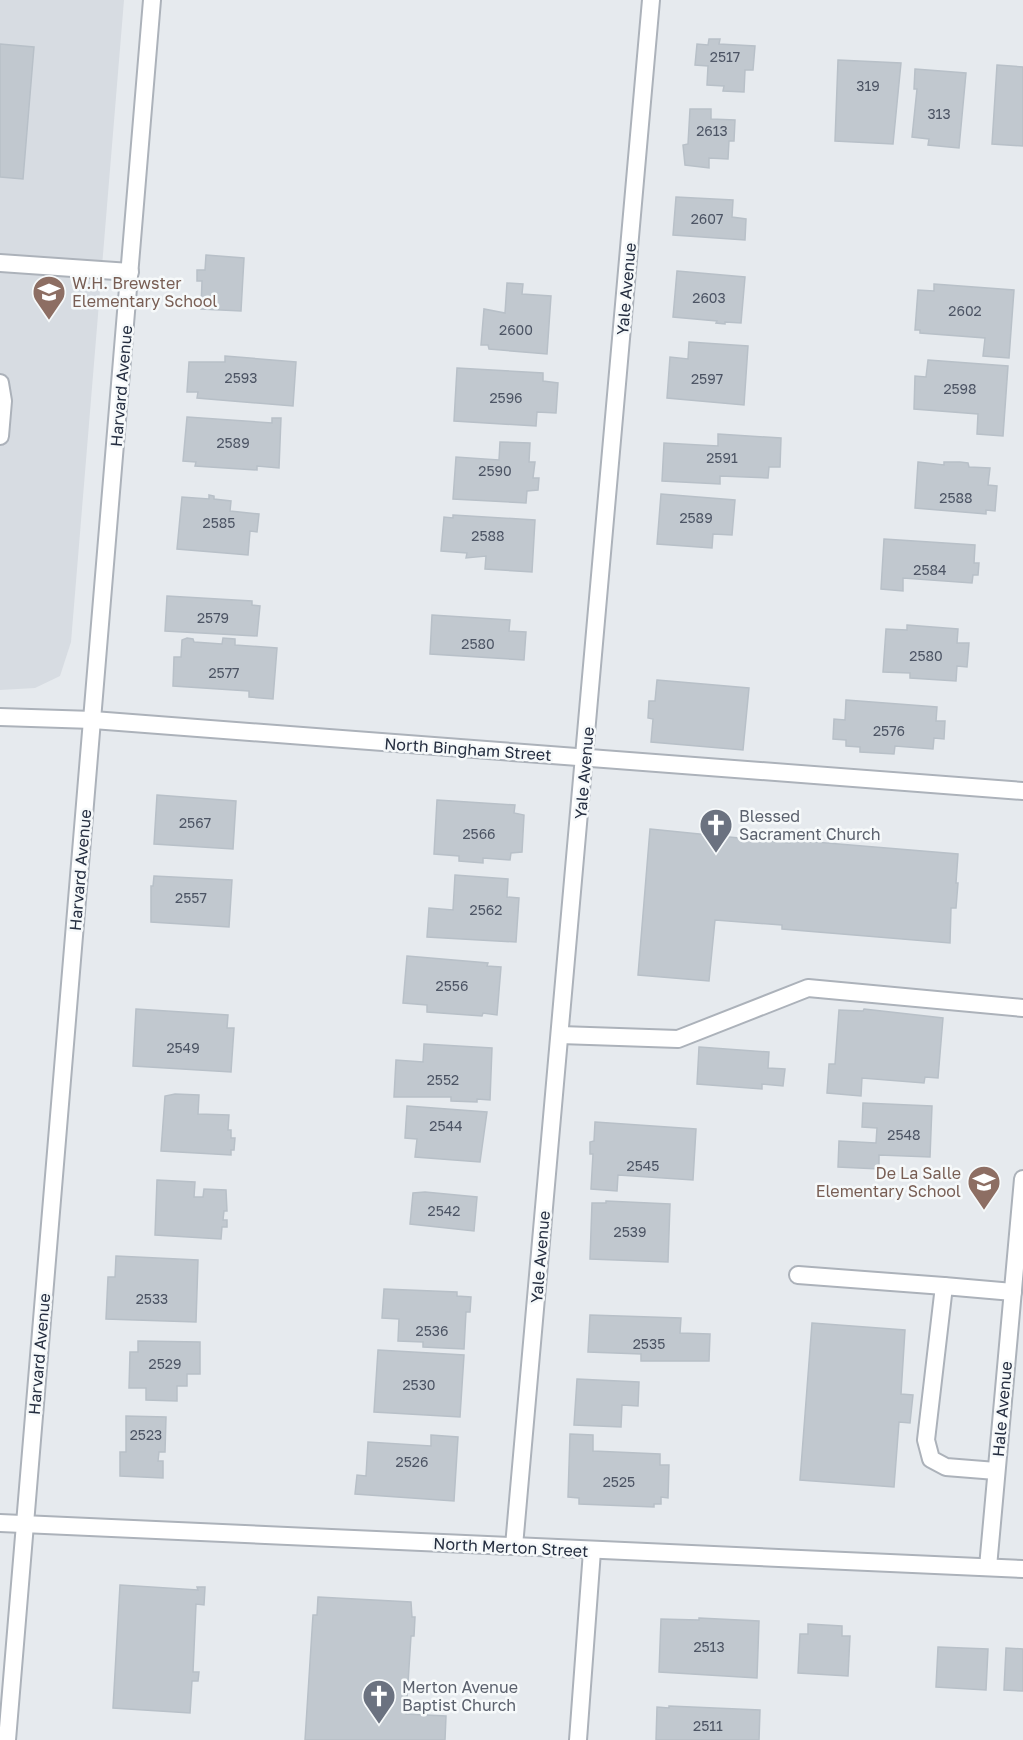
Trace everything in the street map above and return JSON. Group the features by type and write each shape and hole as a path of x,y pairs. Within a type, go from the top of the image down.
{"street":[{"name":"Harvard Avenue","path":"7,1740 152,0"},
{"name":"Yale Avenue","path":"514,1546 651,0"},
{"path":"0,262 130,272"},
{"path":"0,383 3,401 0,436"},
{"name":"North Bingham Street","path":"0,717 93,720 1023,791"},
{"path":"560,1035 678,1039 808,988 1023,1008"},
{"name":"Hale Avenue","path":"988,1567 1023,1179"},
{"path":"798,1275 1013,1292"},
{"path":"944,1286 926,1440 931,1459 946,1467 996,1472"},
{"name":"North Merton Street","path":"0,1523 1023,1569"},
{"path":"578,1740 592,1551"}],"shaded area":[{"name":"W.H. Brewster Elementary School","path":"0,0 124,0 71,642 60,676 35,688 0,690"}],"building":[{"path":"709,39 720,39 719,44 755,46 753,70 745,70 744,92 723,91 724,86 707,85 708,66 695,65 697,44 708,45"},
{"path":"0,44 34,47 23,179 0,177"},
{"path":"838,60 901,63 893,144 835,141"},
{"path":"997,65 1023,67 1023,146 992,144"},
{"path":"915,69 966,73 959,148 928,145 929,139 912,137 917,89 914,89"},
{"path":"690,109 711,109 711,119 735,120 734,141 729,141 728,159 709,158 709,168 685,165 683,145 688,144"},
{"path":"676,197 733,200 732,217 746,219 745,240 673,235"},
{"path":"206,255 244,258 241,311 201,309 202,281 197,281 197,270 205,270"},
{"path":"677,271 745,277 741,323 725,322 725,324 716,323 717,321 673,317"},
{"path":"507,283 523,284 522,294 551,296 547,354 489,349 488,345 481,345 484,309 505,313"},
{"path":"934,284 1014,290 1009,358 983,356 985,338 920,333 920,330 915,330 918,290 934,291"},
{"path":"689,342 748,346 744,405 667,398 670,357 688,359"},
{"path":"225,356 296,362 293,406 197,398 198,392 187,392 189,362 225,362"},
{"path":"928,360 1008,366 1003,436 977,434 978,414 914,409 915,376 926,377"},
{"path":"457,368 543,373 543,381 558,383 556,413 537,412 536,426 454,421"},
{"path":"187,417 272,423 272,418 281,418 279,468 257,466 257,470 195,466 196,462 183,461"},
{"path":"718,434 781,438 780,467 769,467 768,478 720,476 720,484 662,481 664,443 718,446"},
{"path":"500,442 530,443 529,462 535,462 533,478 539,478 538,490 527,491 526,503 453,499 456,457 499,460"},
{"path":"918,462 944,465 944,462 960,462 968,463 969,467 990,468 988,485 997,486 995,511 986,510 986,514 915,508"},
{"path":"661,494 735,500 732,535 713,534 712,548 657,544"},
{"path":"209,495 214,496 214,499 231,501 230,511 259,514 257,532 250,531 248,555 177,549 182,497 209,499"},
{"path":"453,515 535,520 532,572 485,569 486,556 466,558 467,553 441,551 444,517 453,518"},
{"path":"884,539 975,545 974,563 979,563 978,575 973,575 972,583 903,578 903,591 881,589"},
{"path":"167,596 252,601 252,605 260,606 257,636 165,631"},
{"path":"432,615 510,620 509,631 526,632 524,660 430,654"},
{"path":"907,625 958,629 957,643 969,643 967,667 957,666 956,681 910,678 910,673 883,672 886,629 907,630"},
{"path":"223,638 235,639 235,645 277,648 273,699 249,697 249,691 173,686 174,657 181,657 182,640 193,639 194,642 222,644"},
{"path":"657,680 749,688 743,750 651,742 653,719 648,718 649,701 655,701"},
{"path":"846,700 937,707 936,721 945,721 944,739 934,738 933,749 895,746 894,754 860,752 860,747 846,746 846,740 833,739 834,719 845,720"},
{"path":"157,795 236,801 233,849 154,844"},
{"path":"437,800 515,805 514,813 524,815 522,852 511,853 510,860 483,858 483,863 459,861 459,856 434,854"},
{"path":"650,829 790,843 791,840 958,854 956,908 951,908 950,943 782,929 782,925 715,920 709,981 638,975"},
{"path":"455,875 508,879 507,897 519,898 516,942 427,937 429,908 453,910"},
{"path":"154,876 232,880 229,927 151,922 151,886 153,886"},
{"path":"407,956 488,963 487,966 501,967 497,1015 427,1012 427,1005 403,1003"},
{"path":"136,1009 228,1015 227,1028 234,1028 231,1072 133,1066"},
{"path":"864,1009 943,1018 938,1078 925,1077 924,1083 862,1078 861,1096 827,1093 829,1064 835,1064 839,1010 863,1011"},
{"path":"424,1044 492,1048 490,1100 477,1099 477,1102 451,1101 451,1097 394,1097 396,1060 423,1062"},
{"path":"699,1047 769,1052 768,1068 785,1069 783,1086 762,1084 762,1089 697,1084"},
{"path":"199,1095 198,1114 229,1115 228,1130 231,1130 231,1138 235,1138 231,1155 161,1151 165,1096"},
{"path":"863,1103 932,1106 930,1157 879,1155 879,1169 838,1167 839,1141 876,1143 877,1128 862,1127"},
{"path":"407,1106 487,1112 480,1162 415,1157 417,1139 405,1138"},
{"path":"595,1122 696,1129 693,1180 618,1175 617,1191 591,1189 593,1154 590,1154 590,1142 594,1141"},
{"path":"157,1180 195,1182 194,1197 203,1197 204,1189 226,1190 227,1211 224,1211 223,1220 227,1220 227,1227 222,1227 221,1239 155,1235"},
{"path":"413,1193 477,1197 474,1231 410,1224"},
{"path":"606,1201 670,1204 668,1262 590,1259 592,1203 606,1203"},
{"path":"116,1256 198,1260 196,1322 106,1319 108,1277 115,1277"},
{"path":"384,1289 457,1292 457,1296 471,1297 470,1312 466,1312 464,1349 423,1347 423,1342 398,1341 399,1319 382,1318"},
{"path":"590,1315 681,1318 680,1333 710,1334 709,1361 641,1361 641,1354 588,1352"},
{"path":"812,1323 905,1330 901,1394 913,1395 910,1423 899,1422 894,1487 800,1480"},
{"path":"138,1341 200,1342 200,1374 187,1374 187,1386 177,1386 177,1401 146,1400 146,1388 129,1388 130,1352 138,1352"},
{"path":"378,1350 464,1355 460,1417 374,1412"},
{"path":"577,1379 639,1382 638,1406 622,1405 621,1427 574,1425"},
{"path":"126,1416 166,1417 165,1452 159,1452 158,1461 163,1461 163,1478 120,1476 120,1452 126,1452"},
{"path":"570,1434 593,1435 593,1451 660,1454 660,1465 669,1465 668,1498 661,1497 661,1504 654,1504 654,1507 579,1504 579,1498 568,1497"},
{"path":"431,1435 458,1437 454,1501 355,1494 357,1475 366,1476 368,1442 431,1446"},
{"path":"120,1585 198,1590 197,1587 205,1587 204,1605 196,1604 193,1672 199,1672 198,1681 192,1681 190,1713 113,1708"},
{"path":"318,1597 411,1602 412,1617 415,1617 414,1636 411,1636 406,1714 446,1716 445,1740 305,1740 313,1615 317,1615"},
{"path":"699,1618 759,1621 757,1678 659,1672 661,1619 699,1620"},
{"path":"808,1624 842,1626 842,1636 850,1636 848,1676 798,1673 800,1634 808,1634"},
{"path":"938,1647 988,1649 986,1690 936,1687"},
{"path":"1006,1648 1023,1649 1023,1691 1004,1690"},
{"path":"669,1706 760,1710 759,1740 656,1740 657,1707 669,1708"}],"place":[{"name":"W.H. Brewster Elementary School","path":"49,321"},
{"name":"Blessed Sacrament Church","path":"716,854"},
{"name":"De La Salle Elementary School","path":"984,1211"},
{"name":"Merton Avenue Baptist Church","path":"379,1725"}]}
